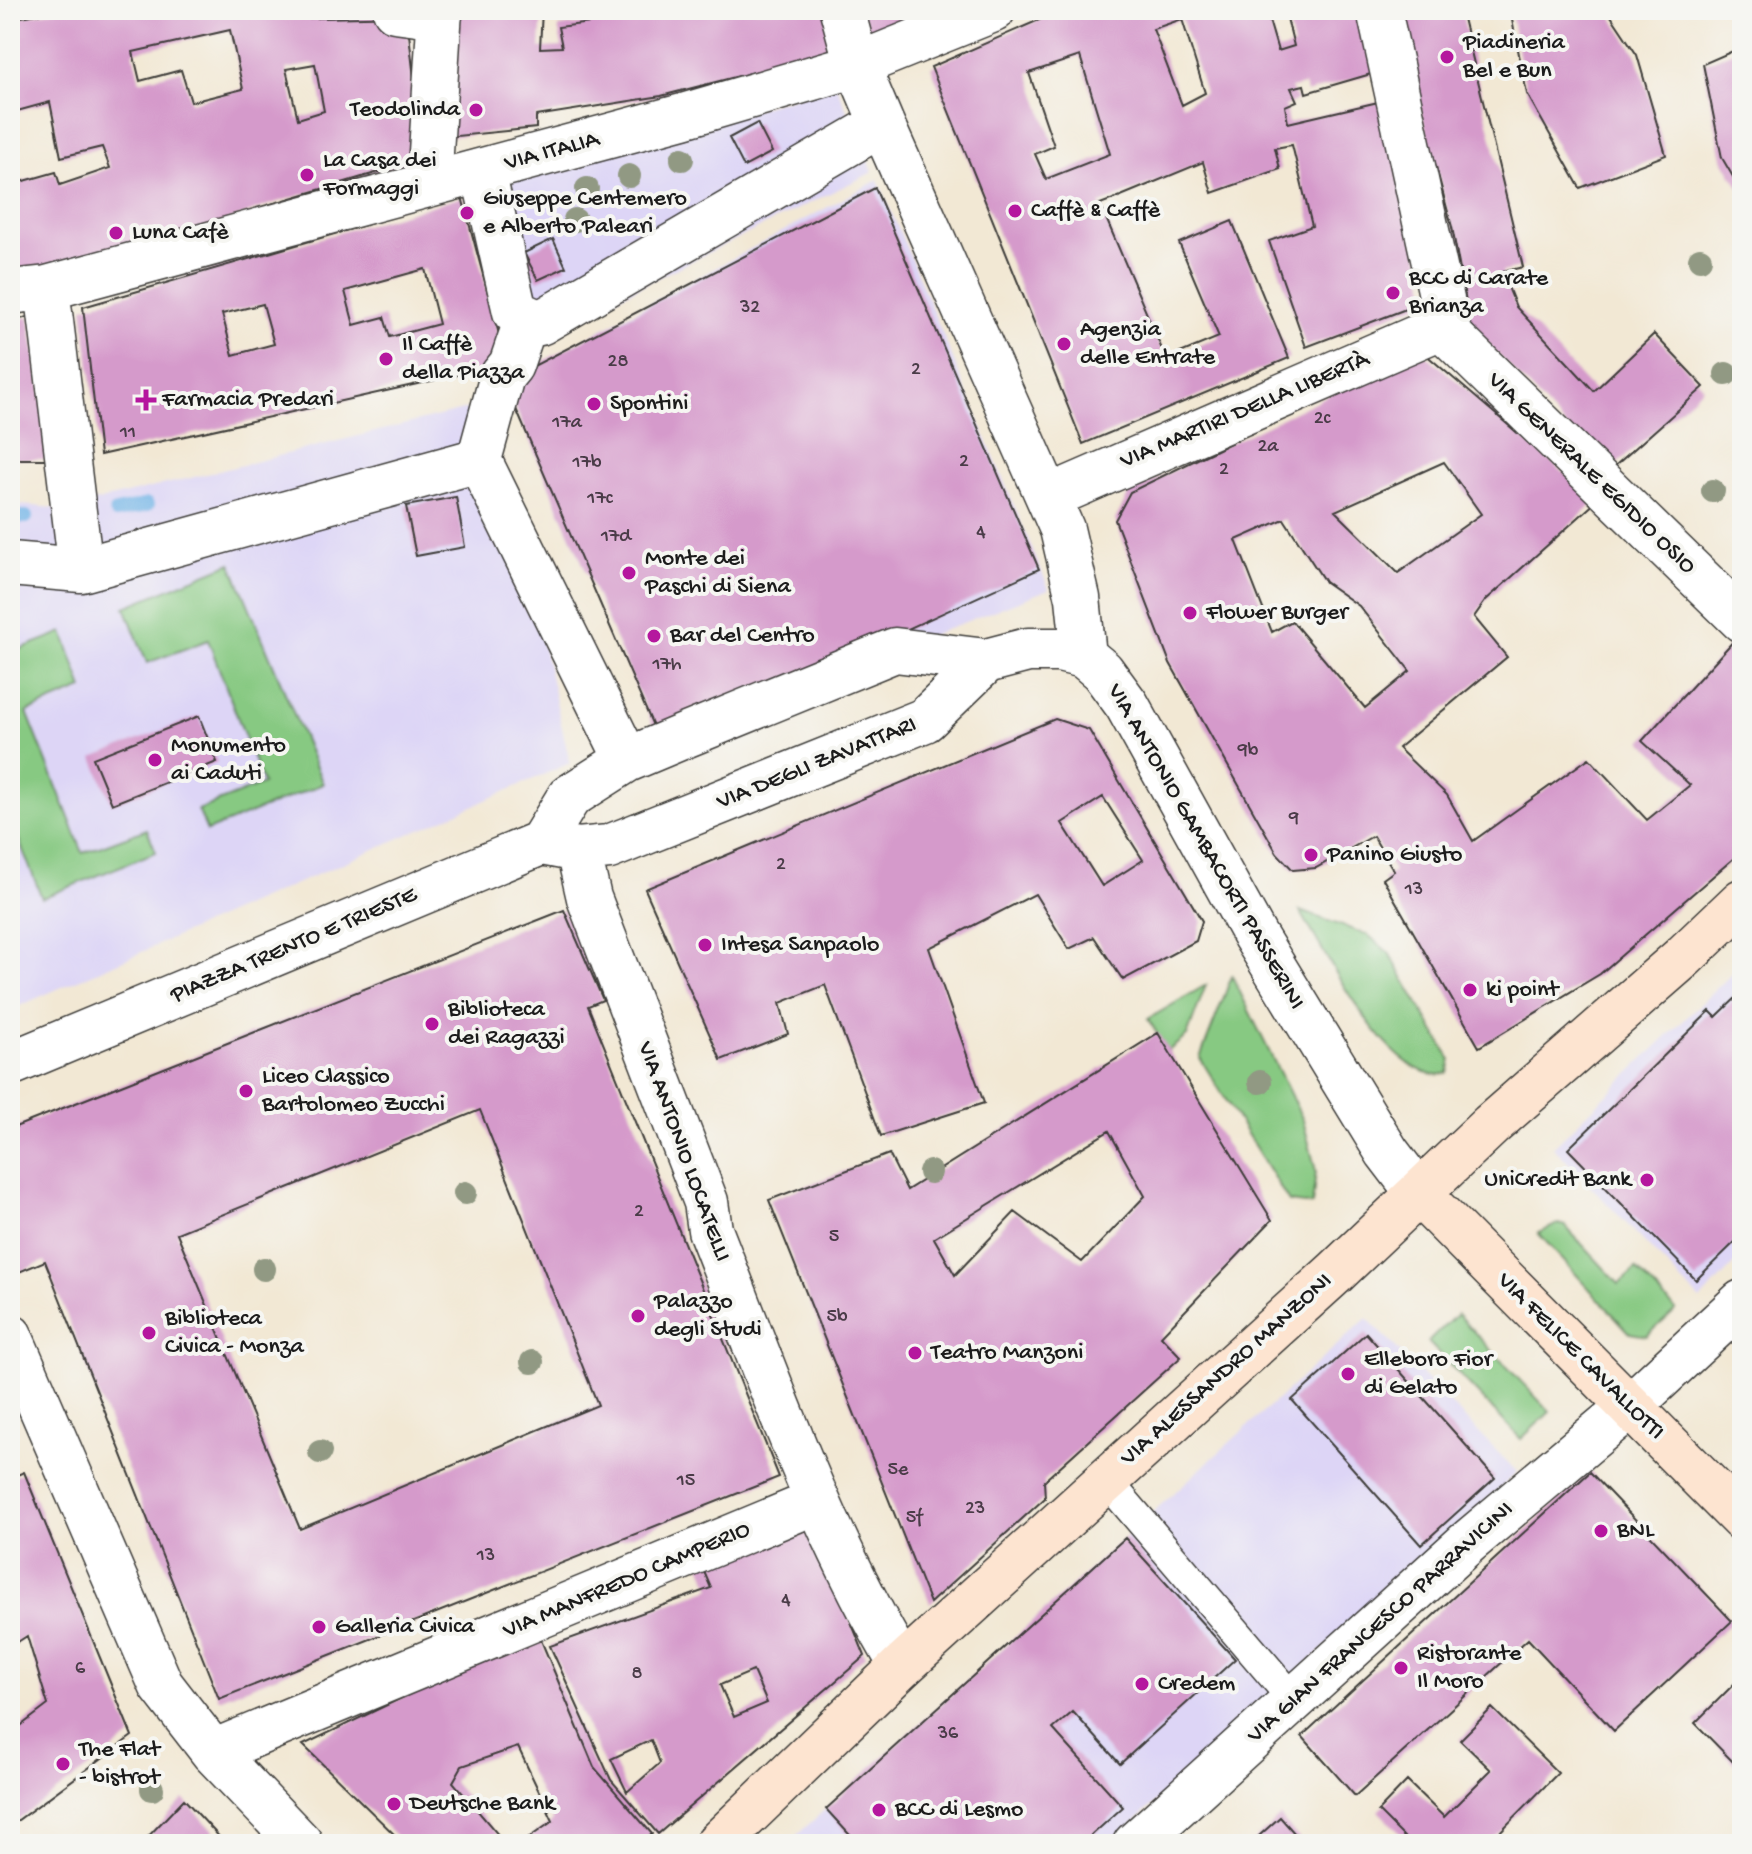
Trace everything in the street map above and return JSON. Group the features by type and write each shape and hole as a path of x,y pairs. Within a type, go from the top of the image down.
{"street":[{"path":"395,10 440,13 429,184"},
{"path":"842,10 857,65 882,124 1062,529 1078,598 1084,656"},
{"name":"VIA ITALIA","path":"29,290 483,171 857,65 993,10"},
{"path":"1379,10 1444,309 1441,327"},
{"path":"627,760 479,460 519,350 540,323 882,124"},
{"path":"483,171 515,312 519,350"},
{"path":"29,290 70,460 81,570"},
{"name":"VIA MARTIRI DELLA LIBERTÀ","path":"1049,497 1441,327"},
{"name":"VIA GENERALE EGIDIO OSIO","path":"1441,327 1742,620"},
{"path":"10,564 81,570 479,460"},
{"path":"560,846 569,797 627,760 895,650 986,661"},
{"name":"VIA DEGLI ZAVATTARI","path":"560,846 609,847 925,720 986,661 1028,650 1059,650 1084,656"},
{"name":"VIA ANTONIO GAMBACORTI PASSERINI","path":"1084,656 1102,671 1127,705 1255,936 1387,1152 1419,1194"},
{"name":"PIAZZA TRENTO E TRIESTE","path":"11,1061 560,846"},
{"name":"VIA ANTONIO LOCATELLI","path":"560,846 589,898 706,1202 710,1230 818,1501 870,1614 902,1666"},
{"name":"VIA ALESSANDRO MANZONI","path":"717,1844 902,1666 1491,1125 1682,958 1742,901"},
{"name":"VIA FELICE CAVALLOTTI","path":"1419,1194 1742,1519"},
{"name":"VIA GIAN FRANCESCO PARRAVICINI","path":"1135,1844 1467,1543 1630,1406 1742,1302"},
{"path":"10,1336 161,1685 213,1752 301,1844"},
{"name":"VIA MANFREDO CAMPERIO","path":"213,1752 818,1501"}],"lane":[{"path":"1106,1480 1294,1700"}],"shaded area":[{"path":"836,85 873,172 545,333 525,371 878,180 1049,589 660,742 504,382 498,448 570,763 10,1010 10,504 66,509 471,408 507,364 500,184"},
{"path":"1742,964 1742,1256 1700,1300 1553,1147"},
{"path":"1367,1318 1517,1472 1110,1844 787,1844"}],"green space":[{"path":"231,563 323,784 207,831 198,810 263,784 208,640 147,663 125,607"},
{"path":"63,632 83,689 27,712 83,853 147,829 156,852 42,898 10,818 10,653"},
{"path":"1300,911 1368,935 1389,953 1451,1060 1448,1073 1427,1073 1405,1061 1383,1040 1343,985"},
{"path":"1232,976 1303,1120 1316,1171 1312,1205 1289,1202 1200,1058"},
{"path":"1206,985 1187,1036 1168,1051 1148,1019"},
{"path":"1558,1224 1565,1226 1619,1284 1636,1269 1676,1310 1647,1336 1630,1333 1538,1233"},
{"path":"1457,1314 1550,1412 1521,1439 1428,1342"}],"building":[{"path":"59,10 274,10 276,19 407,16 423,159 271,204 172,242 10,273 10,185 56,172 60,185 110,168 102,147 61,157 50,102 10,113 10,19","holes":["230,30 243,89 191,102 181,70 140,81 133,52","315,64 324,111 298,119 286,69"]},
{"path":"451,10 542,10 540,48 562,47 558,27 669,13 669,10 830,10 841,50 661,96 536,116 536,128 437,138"},
{"path":"861,10 974,10 871,42"},
{"path":"1062,10 1266,10 1278,51 1294,46 1285,10 1365,10 1381,71 1306,93 1304,85 1291,88 1297,101 1285,106 1288,123 1391,99 1427,301 1306,347 1269,241 1312,226 1292,145 1275,148 1280,169 1212,193 1203,162 1100,204 1166,359 1219,337 1179,243 1232,221 1289,358 1083,444 931,67","holes":["1182,19 1205,93 1182,105 1153,29","1080,56 1110,154 1046,179 1035,154 1054,146 1029,73"]},
{"path":"1394,10 1461,10 1523,267 1502,272 1516,307 1594,391 1654,334 1704,387 1608,472 1470,324 1452,227"},
{"path":"1510,10 1607,10 1637,55 1666,155 1580,188 1527,94"},
{"path":"1742,47 1742,192 1722,158 1703,64"},
{"path":"757,123 772,152 744,167 729,138"},
{"path":"875,188 1039,569 660,742 510,395 524,371"},
{"path":"462,197 507,364 100,455 83,307","holes":["425,269 439,324 390,337 384,317 354,325 345,291","263,304 274,344 233,355 222,314"]},
{"path":"553,239 566,267 538,280 524,253"},
{"path":"29,317 52,459 10,459 10,321"},
{"path":"1424,353 1597,501 1486,600 1474,617 1507,657 1398,748 1447,795 1473,841 1589,758 1647,820 1690,785 1642,741 1738,636 1742,640 1742,851 1600,974 1479,1047 1383,879 1394,871 1373,836 1316,868 1293,870 1277,853 1170,663 1115,520 1130,492 1374,373","holes":["1444,462 1481,514 1398,573 1335,511","1284,519 1325,582 1359,606 1410,671 1365,708 1292,621 1272,632 1236,540"]},
{"path":"456,497 465,547 416,556 406,506"},
{"name":"Monumento ai Caduti","path":"199,716 217,762 112,804 93,758"},
{"path":"1055,719 1089,730 1202,921 1196,941 1123,980 1094,937 1069,949 1035,894 929,948 984,1103 881,1136 825,985 780,1003 788,1034 721,1060 645,889","holes":["1103,797 1143,860 1102,886 1062,823"]},
{"name":"Palazzo degli Studi","path":"564,910 603,1000 588,1006 779,1477 219,1699 45,1261 19,1272 10,1249 10,1129","holes":["480,1110 598,1405 300,1529 177,1233"]},
{"path":"1742,992 1742,1235 1696,1280 1568,1149 1710,1011 1716,1017"},
{"path":"1158,1033 1272,1220 1161,1336 1181,1357 1044,1481 1045,1498 930,1603 769,1200 889,1154 907,1190","holes":["1109,1131 1145,1196 1082,1262 1015,1212 955,1275 934,1238"]},
{"path":"1366,1333 1495,1478 1421,1545 1292,1400"},
{"path":"24,1472 132,1736 10,1826 10,1734 48,1705 27,1636 10,1647 10,1478"},
{"path":"1590,1472 1732,1621 1614,1731 1528,1639 1355,1796 1302,1736"},
{"path":"808,1517 865,1656 658,1834 611,1780 550,1646 711,1588 699,1560","holes":["753,1671 767,1703 734,1717 720,1685","651,1740 660,1763 627,1792 611,1759"]},
{"path":"1125,1538 1235,1659 1120,1764 1073,1712 1053,1729 1123,1807 1082,1844 858,1844 826,1809"},
{"path":"538,1633 594,1767 652,1834 642,1844 520,1844 553,1821 518,1747 462,1766 453,1782 506,1844 404,1844 303,1745"},
{"path":"1742,1676 1742,1771 1695,1723"},
{"path":"1492,1708 1558,1773 1488,1844 1411,1844 1378,1811 1407,1781 1444,1817 1491,1770 1460,1740"},
{"path":"184,1799 226,1844 141,1844"},
{"path":"1280,1817 1304,1844 1250,1844"}],"waterway":[{"path":"116,512 147,505"},
{"path":"10,517 26,517"}],"place":[{"name":"Piadineria Bel e Bun","path":"1447,57"},
{"name":"Teodolinda","path":"476,110"},
{"name":"La Casa dei Formaggi","path":"307,175"},
{"name":"Caffè & Caffè","path":"1015,211"},
{"name":"Giuseppe Centemero e Alberto Paleari","path":"467,213"},
{"name":"Luna Cafè","path":"116,233"},
{"name":"BCC di Carate Brianza","path":"1393,293"},
{"name":"Agenzia delle Entrate","path":"1064,344"},
{"name":"Il Caffè della Piazza","path":"386,359"},
{"name":"Farmacia Predari","path":"146,400"},
{"name":"Spontini","path":"594,404"},
{"name":"Monte dei Paschi di Siena","path":"629,573"},
{"name":"Flower Burger","path":"1190,613"},
{"name":"Bar del Centro","path":"654,636"},
{"name":"Monumento ai Caduti","path":"155,760"},
{"name":"Panino Giusto","path":"1311,855"},
{"name":"Intesa Sanpaolo","path":"705,945"},
{"name":"ki point","path":"1470,990"},
{"name":"Biblioteca dei Ragazzi","path":"432,1024"},
{"name":"Liceo Classico Bartolomeo Zucchi","path":"246,1091"},
{"name":"UniCredit Bank","path":"1647,1180"},
{"name":"Palazzo degli Studi","path":"638,1316"},
{"name":"Biblioteca Civica - Monza","path":"149,1333"},
{"name":"Teatro Manzoni","path":"915,1353"},
{"name":"Elleboro Fior di Gelato","path":"1348,1374"},
{"name":"BNL","path":"1601,1531"},
{"name":"Galleria Civica","path":"319,1627"},
{"name":"Ristorante Il Moro","path":"1401,1668"},
{"name":"Credem","path":"1142,1684"},
{"name":"The Flat - bistrot","path":"63,1764"},
{"name":"Deutsche Bank","path":"394,1804"},
{"name":"BCC di Lesmo","path":"879,1810"}]}
